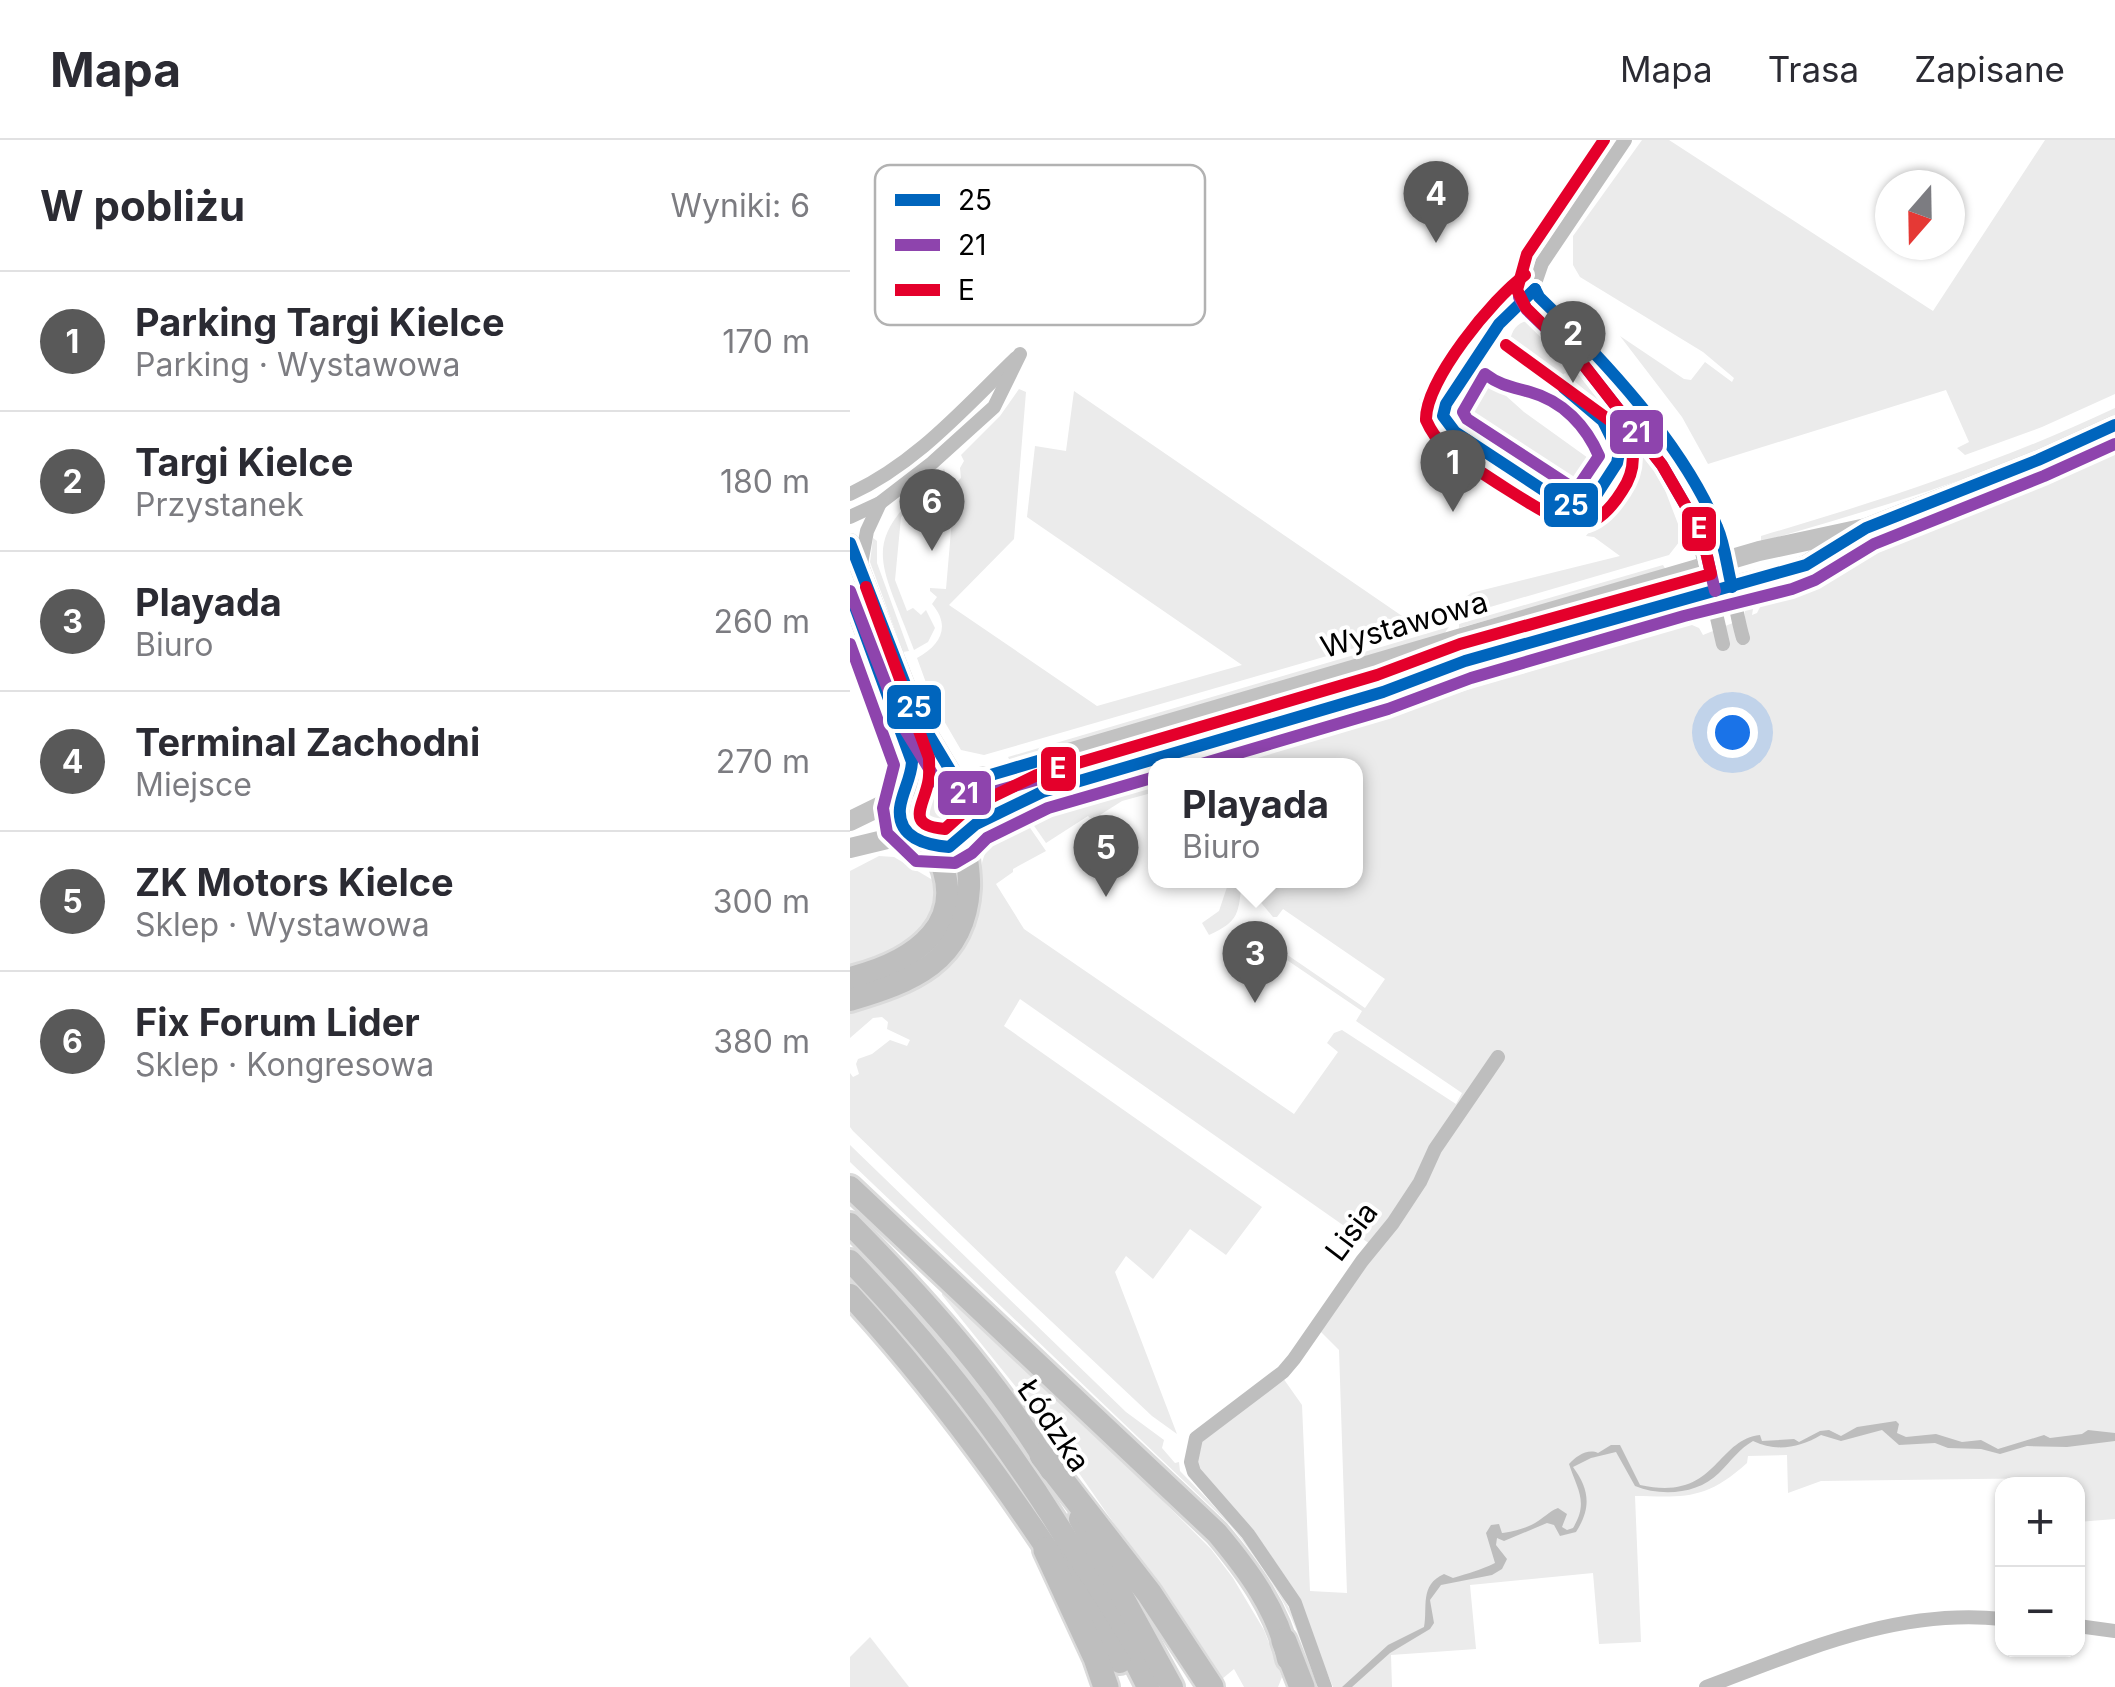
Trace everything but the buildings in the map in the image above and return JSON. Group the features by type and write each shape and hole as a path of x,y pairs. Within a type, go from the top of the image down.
{"highway":[{"path":"1042,1455 1149,1593 1210,1687"},
{"path":"1046,1550 1106,1687"},
{"path":"1284,1641 1317,1685"}],"main road":[{"path":"850,978 878,982 920,975 940,959 954,939 967,904 970,831"},
{"path":"850,1000 910,956 927,940 942,916 947,884 934,848"},
{"path":"850,1187 1217,1533 1244,1564 1266,1600 1284,1641 1294,1687"},
{"name":"Łódzka","path":"850,1224 946,1329 1042,1455 1115,1578 1172,1687"},
{"name":"Łódzka","path":"850,1261 939,1362 1014,1460 1072,1548 1148,1687"},
{"path":"850,1295 960,1426 1136,1687"}],"street":[{"path":"1625,140 1542,263 1534,286 1539,297 1596,352 1696,485 1718,528 1743,638"},
{"path":"850,494 903,464 962,413 1020,354 994,407 880,503 850,517"},
{"path":"1650,420 1682,490 1724,644"},
{"name":"Wystawowa","path":"956,777 990,776 1705,567 1866,528 2115,425"},
{"path":"861,565 862,547 880,503"},
{"name":"Wystawowa","path":"1158,758 1383,692 1464,661 1806,564 1866,528"},
{"path":"850,543 918,714 956,777 974,797 976,813 970,831 949,847 922,845 908,834 900,816 912,762 850,593"},
{"name":"Wystawowa","path":"970,831 1019,801 1148,761"},
{"path":"850,821 887,803 929,773 956,777"},
{"path":"850,848 908,834"},
{"name":"Lisia","path":"1317,1685 1295,1603 1248,1534 1200,1480 1190,1462 1196,1438 1283,1372 1294,1359 1402,1210 1435,1149 1498,1057"},
{"path":"1706,1687 1885,1624 1924,1618 1995,1619"},
{"path":"2085,1627 2115,1631"}],"shaded area":[{"path":"1642,140 1669,140 1933,311 2045,140 2115,140 2115,394 2042,427 1965,455 1957,448 1969,442 1946,390 1708,464 1682,417 1620,336 1684,379 1691,380 1705,362 1732,382 1734,378 1703,352 1580,277 1573,265 1573,236"},
{"path":"1494,291 1504,297 1433,401 1424,408 1419,400"},
{"path":"1534,320 1554,335 1548,341 1554,347 1560,341 1598,381 1629,422 1625,425 1565,373 1517,353 1510,341 1513,332 1521,323"},
{"path":"1485,377 1524,412 1595,463 1587,484 1577,489 1564,488 1527,452 1464,420 1461,409"},
{"path":"1019,389 1026,392 1014,539 949,605 1097,706 1242,665 1027,517 1035,446 1066,451 1074,391 1405,618 1445,607 1448,621 984,755 961,750 933,702 917,658 941,634 941,620 932,604 937,597 930,588 946,589 952,519 942,517 943,511 954,512 955,496 944,495 961,478 961,455 1000,416"},
{"path":"2115,408 2115,415 1985,471 1761,542 1761,536 1941,479"},
{"path":"1442,432 1585,527 1581,533 1577,526 1444,438 1432,440"},
{"path":"2115,434 2115,1519 2085,1521 2085,1477 1821,1481 1788,1493 1787,1455 1748,1456 1747,1463 1733,1475 1707,1490 1682,1496 1635,1496 1641,1642 1599,1644 1593,1573 1470,1585 1476,1649 1391,1655 1392,1687 1333,1687 1291,1585 1254,1531 1201,1476 1195,1459 1198,1443 1283,1378 1302,1405 1310,1591 1347,1593 1339,1350 1320,1331 1370,1244 1020,999 1004,1026 1262,1207 1226,1255 1190,1229 1153,1279 1126,1256 1115,1272 1177,1434 1152,1416 853,1131 850,1073 853,1077 859,1074 858,1059 890,1040 907,1046 910,1040 887,1029 888,1022 882,1017 873,1018 850,1038 850,1010 916,989 950,962 973,923 982,863 988,849 1000,835 1026,822 1046,851 1013,869 996,884 1024,929 1294,1114 1338,1052 1327,1043 1342,1030 1456,1104 1462,1093 1356,1021 1362,1011 1262,943 1255,951 1252,949 1253,926 1267,927 1264,939 1365,1008 1385,979 1283,909 1273,917 1257,898 1258,888 1363,888 1363,758 1232,758 1692,625 1703,635 1745,618 1748,598 1763,585 1766,594 1754,603 1752,615 1757,613 1761,605 1777,600 1772,582 1798,574 1935,508"},
{"path":"1637,435 1683,537 1669,555 1456,617 1458,603 1471,593 1620,556 1594,537 1586,536 1627,475 1634,448 1632,437"},
{"path":"944,469 943,481 901,517 895,580 907,611 913,608 921,615 926,610 935,628 928,642 914,650 891,591 883,551 898,515"},
{"path":"873,538 877,541 877,563 909,651 903,652 870,562"},
{"path":"1663,565 1666,570 1459,628 1459,624"},
{"path":"1671,587 1673,591 1021,791 1015,778"},
{"path":"1679,616 1678,622 1210,758 1193,757"},
{"path":"1449,627 1444,634 1010,761 1008,757"},
{"path":"1148,783 1148,794 1122,801 1092,820 1088,816 1046,843 1030,820"},
{"path":"938,786 955,793 962,810 955,827 938,834 921,827 914,810 921,793"},
{"path":"879,856 894,857 936,882 933,901 928,917 911,940 885,955 850,966 850,871"},
{"path":"1227,888 1241,888 1232,920 1209,935 1202,923 1219,911"},
{"path":"850,1145 1126,1412 1164,1440 1162,1448 1175,1463 1179,1462 1180,1471 1241,1536 1279,1591 1294,1619 1316,1683 1312,1684 1300,1640 1282,1599 1230,1525 850,1162"},
{"path":"942,1289 1085,1423 1211,1549 1264,1630 1282,1677 1278,1687 1244,1687 1234,1669 1222,1679 1040,1417 942,1295"},
{"path":"1896,1421 1897,1433 1906,1437 1936,1434 1962,1442 1981,1440 1998,1449 2044,1435 2050,1438 2088,1430 2115,1433 2115,1441 2067,1447 2027,1446 2000,1454 1935,1443 1899,1445 1882,1430 1841,1441 1821,1435 1787,1447 1753,1441 1710,1480 1690,1489 1668,1492 1635,1486 1616,1452 1591,1458 1573,1467 1586,1498 1585,1514 1576,1532 1560,1536 1554,1525 1547,1523 1504,1541 1497,1538 1496,1545 1507,1559 1502,1569 1492,1575 1441,1585 1430,1600 1434,1623 1430,1629 1390,1653 1352,1687 1342,1687 1388,1645 1424,1627 1426,1598 1436,1579 1444,1574 1453,1578 1495,1563 1486,1533 1491,1525 1499,1524 1502,1533 1514,1531 1532,1525 1558,1508 1567,1514 1562,1527 1573,1528 1581,1503 1569,1464 1582,1454 1620,1445 1640,1485 1665,1488 1700,1478 1745,1439 1760,1435 1762,1441 1799,1442 1820,1431 1829,1430 1841,1436 1857,1427"},
{"path":"870,1637 909,1687 850,1687 850,1657"}],"transit line":[{"name":"E","path":"866,587 929,758 921,819 925,824 945,829 967,809 1037,775 1377,675 1460,644 1711,574 1702,534 1662,465 1583,364 1526,308 1517,290 1527,254 1604,140"},
{"name":"E","path":"1506,345 1627,433 1633,455 1630,477 1613,503 1590,522 1565,522 1509,490 1441,443 1426,420 1448,363 1496,302 1525,275"},
{"name":"25","path":"1535,289 1499,324 1446,404 1443,416 1455,432 1563,503 1580,508 1593,500 1617,463 1619,453 1603,421 1564,388"},
{"name":"25","path":"1535,289 1639,404 1684,465 1717,527 1732,587"},
{"name":"21","path":"1519,297 1527,310 1583,364 1662,465 1702,534 1715,591"},
{"name":"21","path":"1485,374 1502,384 1542,396 1563,408 1580,425 1599,456 1576,490 1467,419 1463,412 1485,374"},
{"name":"25","path":"1158,758 1383,692 1465,661 1806,565 1866,528 2115,425"},
{"name":"21","path":"1222,758 1388,709 1471,678 1792,589 1815,580 1874,544 2115,444"},
{"name":"25","path":"850,543 917,715 953,775 977,779 1048,758"},
{"name":"21","path":"850,591 901,723 941,788 979,796 1053,775"},
{"name":"25","path":"850,593 912,762 900,818 915,838 949,847 976,824 1042,792 1148,761"},
{"name":"21","path":"850,644 894,765 883,808 887,833 916,861 955,863 987,838 1048,808 1148,779"}],"place":[{"name":"Terminal Zachodni","path":"1436,243"},
{"name":"Targi Kielce","path":"1573,383"},
{"name":"Parking Targi Kielce","path":"1453,512"},
{"name":"Fix Forum Lider","path":"932,551"},
{"name":"ZK Motors Kielce","path":"1106,897"},
{"name":"Playada","path":"1255,1003"}]}
